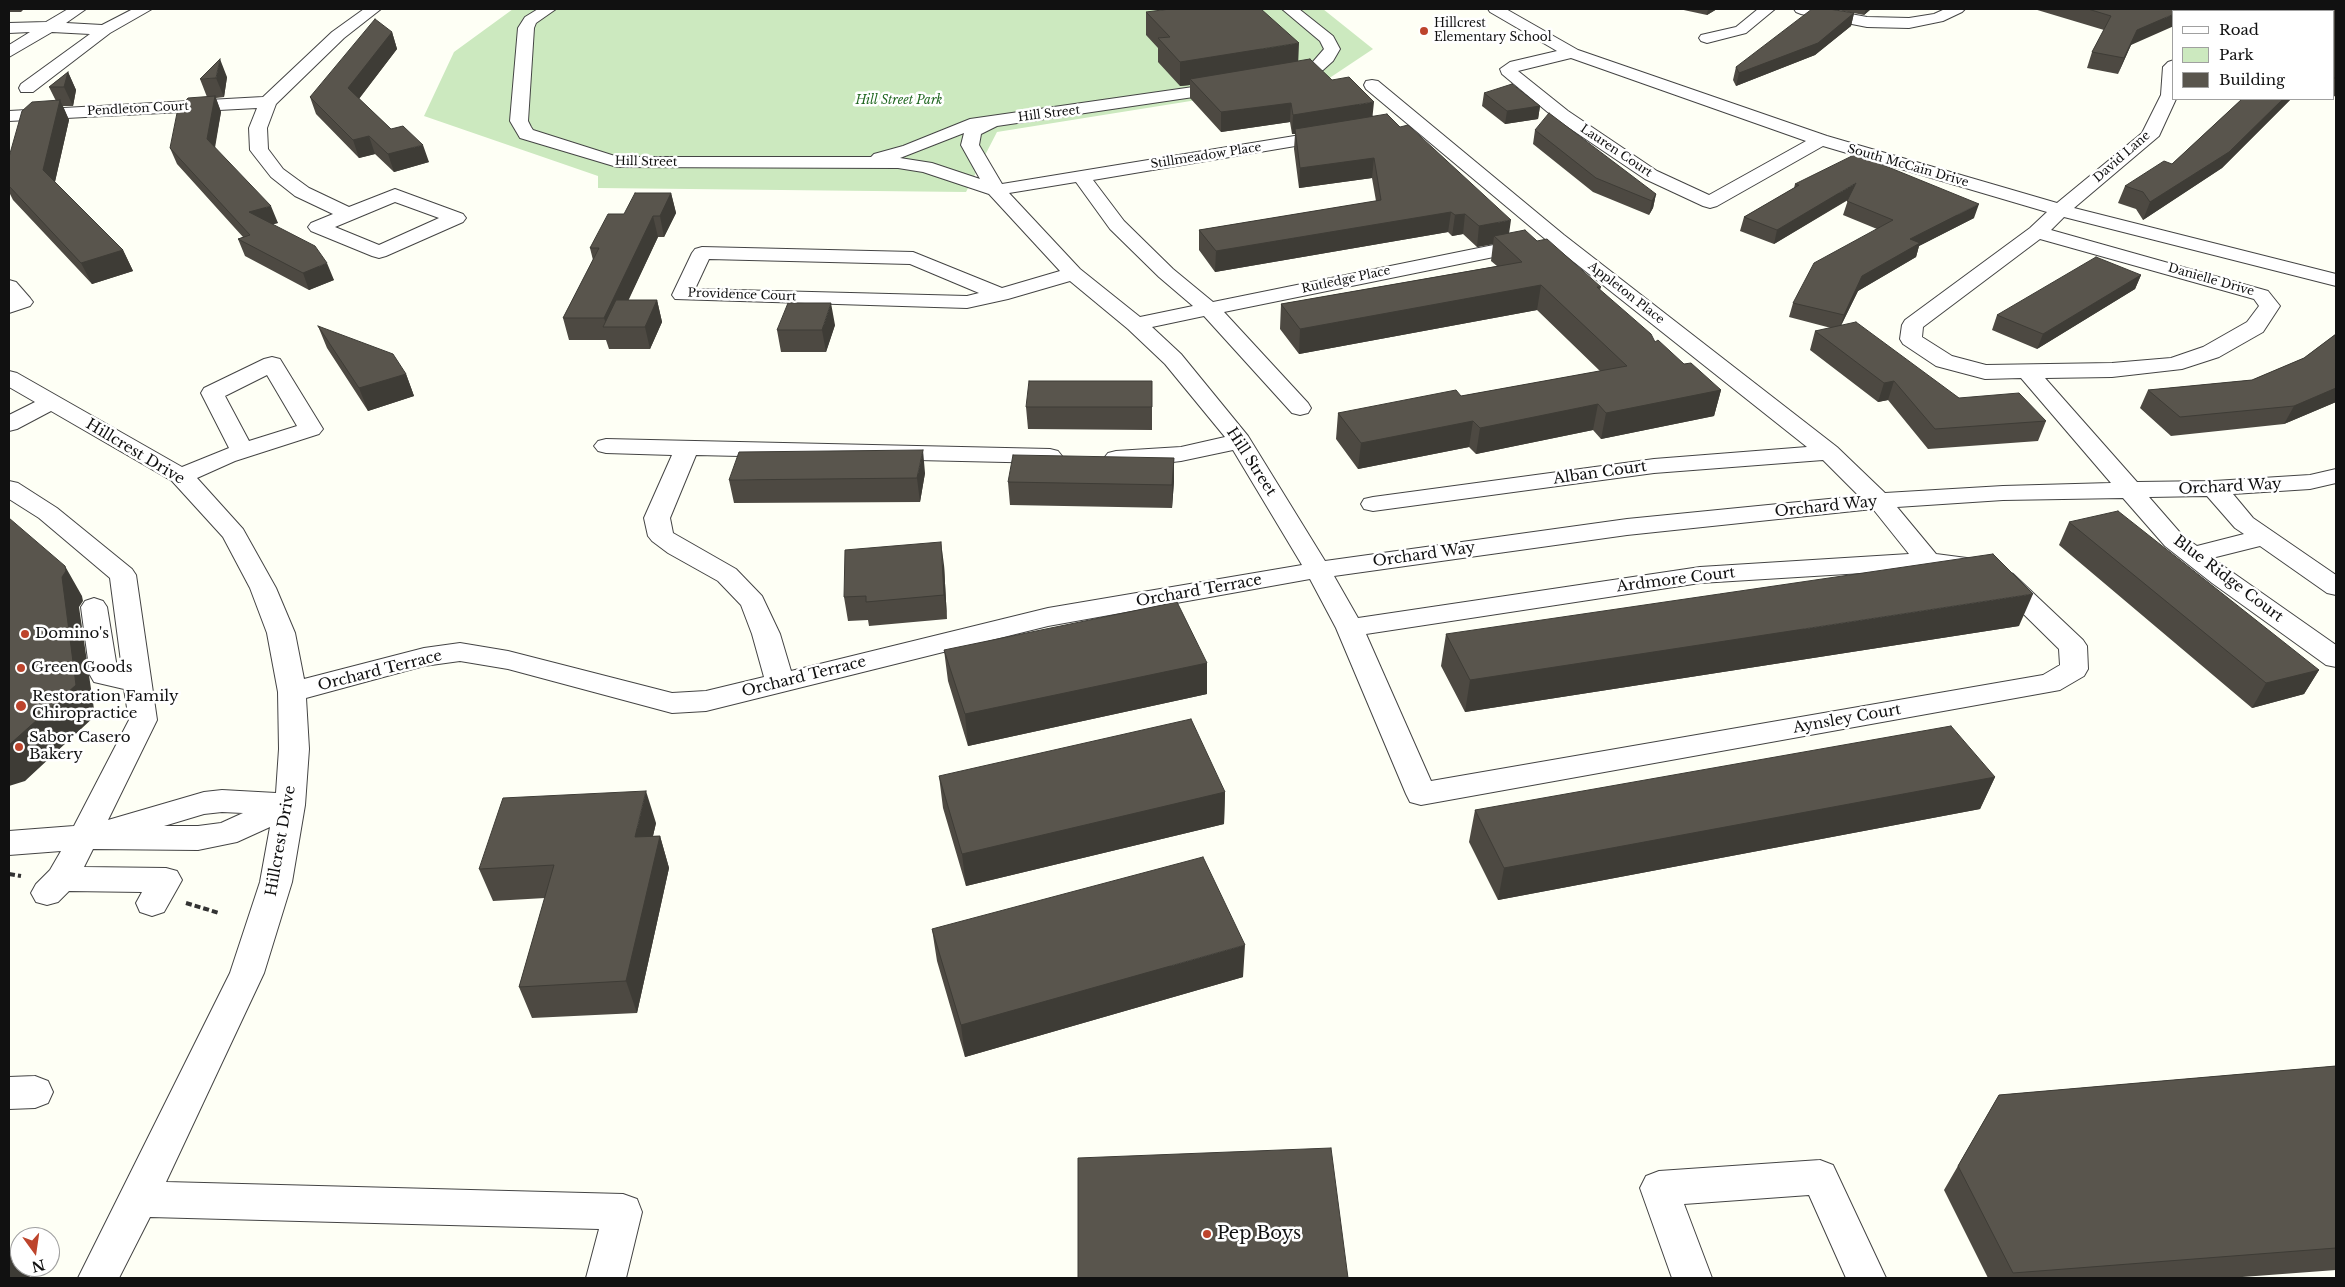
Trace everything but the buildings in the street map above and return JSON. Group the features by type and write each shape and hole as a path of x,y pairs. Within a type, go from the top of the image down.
{"street":[{"path":"9,52 78,9"},
{"path":"27,88 105,30 144,9"},
{"path":"349,214 318,227 379,252 456,218 395,195 349,214 302,192 277,173 259,150 258,128 268,102 320,51 373,9"},
{"name":"Hill Street","path":"548,9 530,20 526,28 519,121 526,134 617,162 898,163 926,167 996,190"},
{"path":"1264,81 1303,73 1317,67 1327,58 1332,49 1327,39 1290,9"},
{"name":"South McCain Drive","path":"1495,9 1572,53 1821,140 2060,210 2336,280"},
{"path":"1708,38 1741,30 1768,9"},
{"path":"1801,9 1867,22 1909,23 1938,18 1957,9"},
{"path":"9,28 48,27 105,30"},
{"name":"Lauren Court","path":"1572,53 1516,65 1508,69 1508,72 1562,115 1651,175 1710,202 1821,140"},
{"name":"David Lane","path":"2060,210 2150,136 2169,95 2172,66"},
{"name":"Hill Street","path":"850,163 909,150 952,130 970,124 1245,84"},
{"name":"Appleton Place","path":"1372,85 1407,123 1829,452 1879,501"},
{"name":"Pendleton Court","path":"9,116 268,102"},
{"name":"Hill Street","path":"994,120 973,131 970,145 996,190 1074,273 1136,324 1173,359 1240,441 1318,570 1350,628 1421,794"},
{"name":"Stillmeadow Place","path":"996,190 1349,132"},
{"path":"1081,176 1117,225 1166,273 1209,309 1300,408"},
{"name":"Danielle Drive","path":"2037,232 2240,287 2261,295 2270,306 2255,327 2211,352 2174,364 2112,370 1985,372 1944,361 1911,339 1913,325 2037,232 2060,210"},
{"name":"Rutledge Place","path":"1136,324 1557,239"},
{"name":"Providence Court","path":"1001,295 913,258 702,253 682,295 967,302 1001,295 1074,273"},
{"path":"9,286 23,302 9,307"},
{"path":"180,476 243,451 311,429 272,364 212,393 243,451"},
{"path":"2027,371 2130,491"},
{"name":"Hillcrest Drive","path":"9,378 180,476 205,500 234,534 264,588 281,633 292,692 294,749 290,805 276,882 247,973 139,1199 98,1278"},
{"path":"9,424 52,402"},
{"path":"606,446 1156,457 1181,454 1240,441"},
{"path":"688,448 658,518 661,536 676,547 727,575 753,602 766,634 780,683"},
{"name":"Alban Court","path":"1373,504 1654,466 1829,452"},
{"name":"Orchard Way","path":"1318,570 1627,527 1879,501 2003,494 2214,488 2310,482 2336,476"},
{"path":"9,488 48,512 123,575 143,720 84,838 54,886 166,880 167,902"},
{"path":"2214,488 2244,523 2336,587"},
{"name":"Blue Ridge Court","path":"2130,491 2174,541 2336,658"},
{"path":"1879,501 1928,561"},
{"path":"2192,555 2264,538"},
{"name":"Ardmore Court","path":"1350,628 1700,574 1928,561"},
{"name":"Aynsley Court","path":"1421,794 2050,683 2074,669 2073,646 2004,580 1973,566 1928,561"},
{"name":"Orchard Terrace","path":"292,692 424,657 460,652 508,660 672,703 706,701 1048,617 1318,570"},
{"path":"94,607 104,675 138,682"},
{"path":"9,843 84,838 198,838 226,834 290,805"},
{"path":"1692,1278 1659,1188 1820,1177 1866,1278"},
{"path":"139,1199 623,1212 606,1278"}],"path":[{"path":"9,874 21,876"},
{"path":"167,902 219,913"}],"green space":[{"name":"Hill Street Park","path":"513,9 1323,9 1373,49 1328,79 997,132 966,192 598,188 598,176 424,116 454,52"}],"place":[{"name":"Hillcrest Elementary School","path":"1424,31"},
{"name":"Domino's","path":"25,634"},
{"name":"Green Goods","path":"21,668"},
{"name":"Restoration Family Chiropractice","path":"21,706"},
{"name":"Sabor Casero Bakery","path":"19,747"},
{"name":"Pep Boys","path":"1207,1234"}]}
